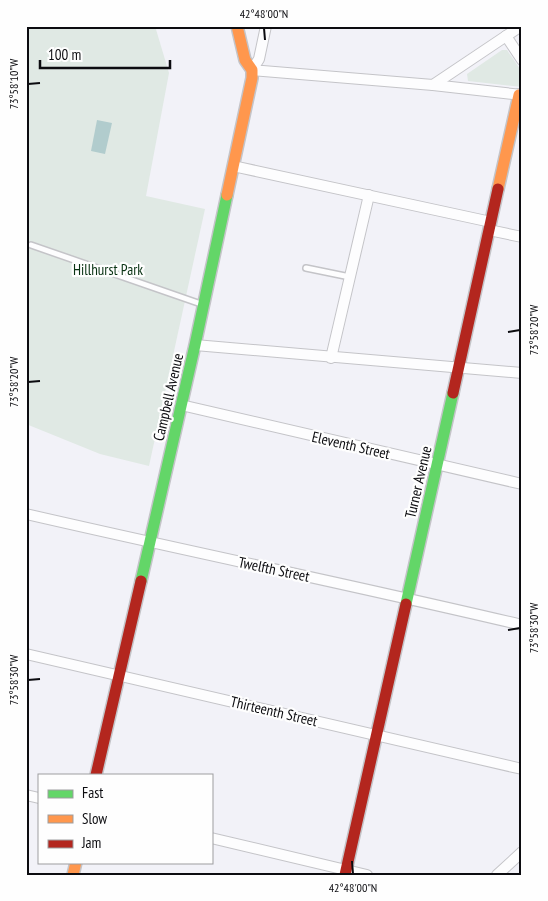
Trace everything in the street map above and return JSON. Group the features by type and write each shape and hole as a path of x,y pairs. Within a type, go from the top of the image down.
{"street":[{"path":"237,26 244,60 252,70 433,85 520,95"},
{"path":"252,70 259,59 266,26"},
{"path":"433,85 521,26"},
{"path":"506,36 522,60"},
{"name":"Campbell Avenue","path":"96,774 204,305 252,78 252,70"},
{"name":"Turner Avenue","path":"345,872 520,95"},
{"path":"233,166 369,195 490,226 522,237"},
{"path":"331,358 369,195"},
{"path":"195,345 522,373"},
{"name":"Eleventh Street","path":"181,405 522,484"},
{"name":"Twelfth Street","path":"26,514 522,625"},
{"name":"Thirteenth Street","path":"26,654 522,770"},
{"path":"212,838 345,872 367,875"},
{"path":"497,875 522,852"}],"lane":[{"path":"31,245 204,305"},
{"path":"306,268 350,277"}],"green space":[{"name":"Hillhurst Park","path":"26,26 155,26 169,73 146,196 205,209 149,466 100,454 26,424"},
{"path":"502,50 507,50 522,72 522,87 468,81 467,74"}],"shaded area":[{"path":"97,120 112,123 105,154 91,151"}],"traffic: fast":[{"path":"141,581 227,195"},
{"path":"406,604 453,393"}],"traffic: slow":[{"path":"227,195 252,78 252,70 245,60 237,26"},
{"path":"498,189 519,95"},
{"path":"73,875 76,864"}],"traffic: jam":[{"path":"453,393 498,189"},
{"path":"96,774 141,581"},
{"path":"345,875 406,604"}]}
